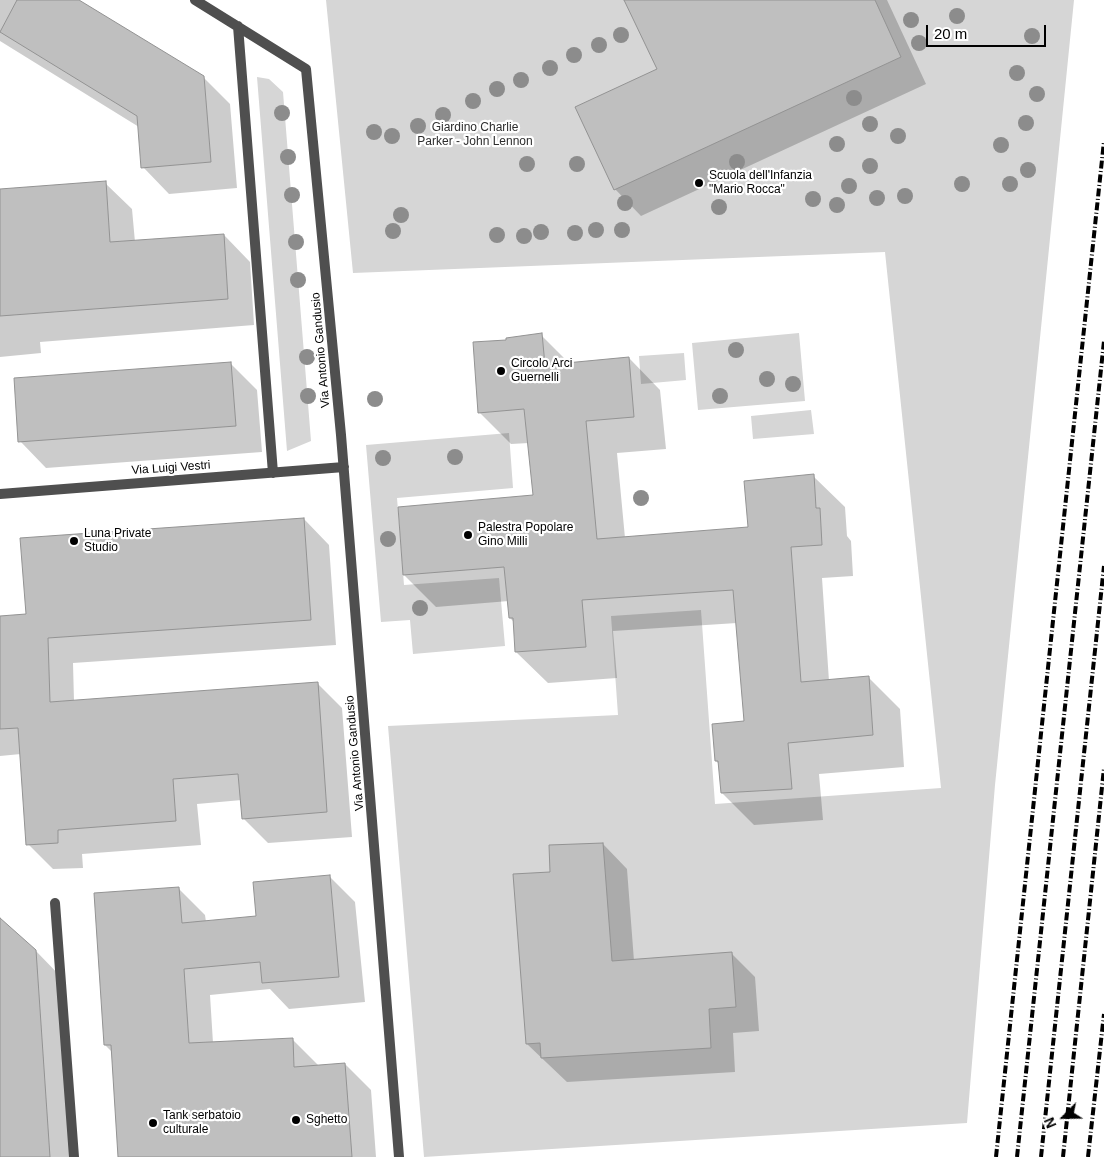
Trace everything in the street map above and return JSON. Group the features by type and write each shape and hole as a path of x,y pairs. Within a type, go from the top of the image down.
{"street":[{"path":"195,0 238,26 273,473"},
{"name":"Via Antonio Gandusio","path":"238,26 306,69 344,467 399,1157"},
{"name":"Via Luigi Vestri","path":"0,494 344,467"},
{"path":"55,903 74,1157"}],"green space":[{"name":"Giardino Charlie Parker - John Lennon","path":"326,0 1074,0 995,785 967,1123 424,1157 388,726 618,715 611,616 701,610 715,804 941,788 885,252 353,273"},
{"path":"257,77 269,79 283,92 311,441 287,451"},
{"path":"799,333 805,401 698,410 692,343"},
{"path":"684,353 686,380 641,384 639,356"},
{"path":"811,410 814,434 753,439 751,416"},
{"path":"509,433 513,488 397,498 404,585 499,578 505,646 413,654 410,620 381,622 366,445"}],"building":[{"path":"17,0 79,0 204,76 211,162 141,168 137,116 0,32"},
{"path":"624,0 875,0 901,57 614,190 575,107 657,69"},
{"path":"106,181 110,242 224,234 228,299 0,316 0,189"},
{"path":"542,333 545,365 629,357 634,417 586,421 597,539 748,527 744,481 814,474 816,508 820,508 822,545 791,547 801,682 869,676 873,735 788,743 792,789 721,793 718,761 715,761 712,724 744,721 733,590 582,600 586,647 515,652 513,618 509,618 504,567 403,575 398,507 533,495 524,409 478,413 473,342 506,340 506,338"},
{"path":"231,362 236,426 18,442 14,378"},
{"path":"304,518 311,620 48,638 50,702 318,682 327,812 242,819 238,774 173,779 176,821 58,830 58,843 26,845 18,728 0,729 0,616 26,614 20,538"},
{"path":"603,843 612,961 732,952 736,1007 709,1009 711,1048 541,1058 540,1043 526,1044 513,874 550,872 549,845"},
{"path":"330,875 339,977 262,983 260,962 184,969 189,1043 293,1038 294,1067 345,1063 352,1157 118,1157 111,1045 104,1045 94,893 179,887 182,923 256,916 253,882"},
{"path":"0,918 36,950 50,1157 0,1157"}],"railway":[{"path":"996,1157 1104,141"},
{"path":"1017,1157 1104,341"},
{"path":"1041,1157 1104,566"},
{"path":"1063,1157 1104,768"},
{"path":"1088,1157 1104,1014"}],"place":[{"name":"Scuola dell'Infanzia \"Mario Rocca\"","path":"699,183"},
{"name":"Circolo Arci Guernelli","path":"501,371"},
{"name":"Palestra Popolare Gino Milli","path":"468,535"},
{"name":"Luna Private Studio","path":"74,541"},
{"name":"Sghetto","path":"296,1120"},
{"name":"Tank serbatoio culturale","path":"153,1123"}]}
